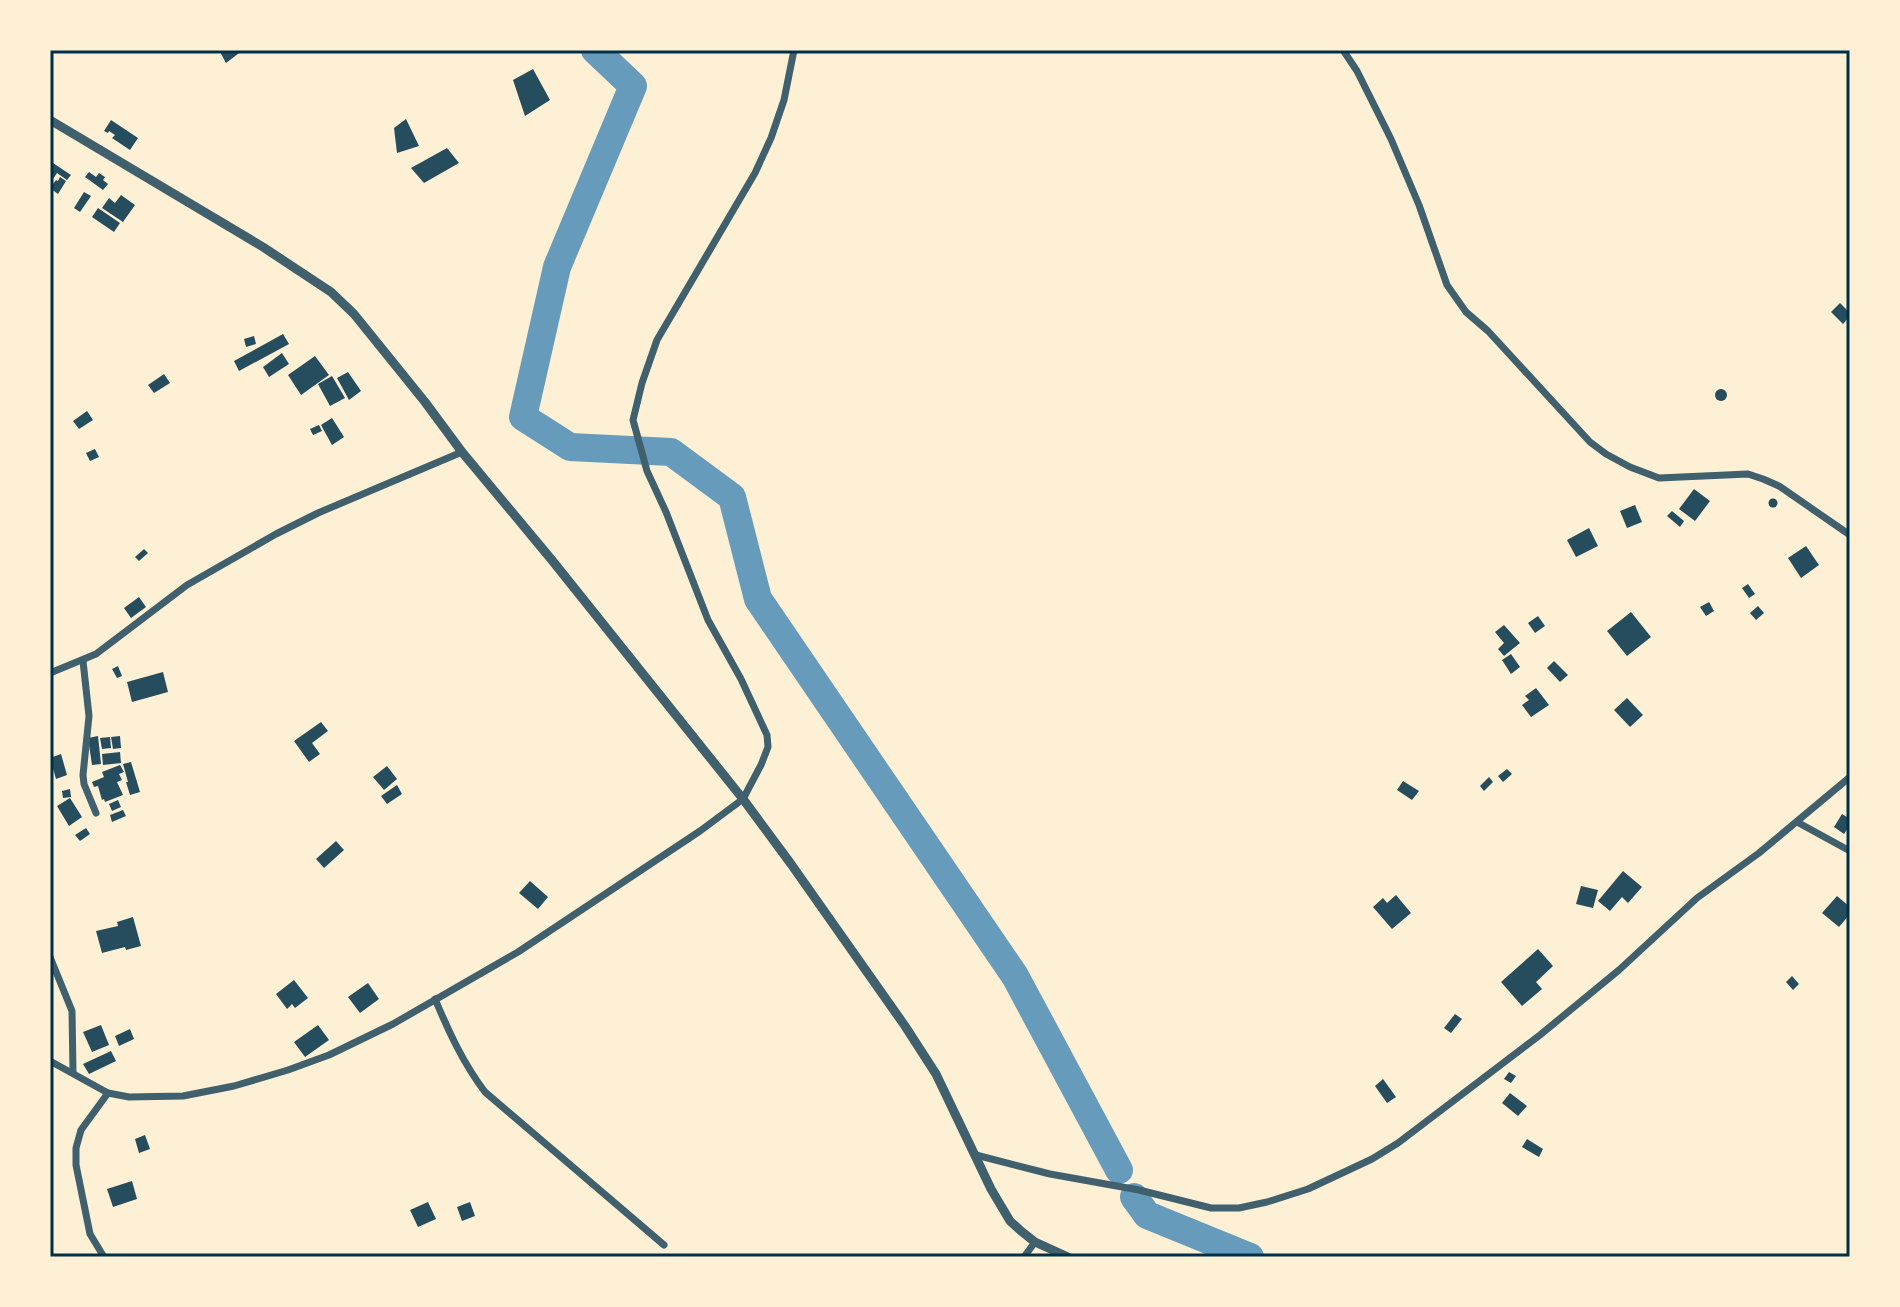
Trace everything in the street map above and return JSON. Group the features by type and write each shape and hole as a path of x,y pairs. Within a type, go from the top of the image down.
{"street":[{"path":"50,1061 108,1093 129,1097 183,1096 234,1086 339,1051 393,1024 556,928 743,799 768,747 767,735 741,679 708,620 647,471 633,420 657,340 755,173 771,138 784,100 794,50"},
{"path":"1343,50 1391,139 1419,205 1447,285 1466,312 1488,331 1590,442 1630,467 1659,478 1748,474 1763,479 1779,486 1850,535"},
{"path":"50,120 198,207 331,292 354,314 743,799 791,864 905,1026 942,1085 991,1189 1010,1221 1035,1242 1068,1257"},
{"path":"50,673 83,661 112,643 187,585 276,534 462,452"},
{"path":"83,661 89,716 83,775 96,813"},
{"path":"976,1155 1211,1208 1239,1208 1308,1189 1372,1159 1398,1143 1540,1035 1619,970 1697,898 1797,822 1850,777"},
{"path":"1797,822 1850,851"},
{"path":"50,957 72,1011 73,1072"},
{"path":"435,999 453,1042 485,1092 664,1245"},
{"path":"104,1257 90,1234 76,1165 76,1148 81,1130 108,1093"},
{"path":"1024,1257 1035,1242"}],"building":[{"path":"219,50 243,50 226,63"},
{"path":"533,69 550,100 525,116 513,80"},
{"path":"406,119 419,146 397,153 394,128"},
{"path":"111,120 138,138 130,150 112,138 115,135 104,131"},
{"path":"447,148 459,163 424,183 411,168"},
{"path":"50,161 71,175 67,180 57,173 53,179 50,176"},
{"path":"89,172 96,177 99,173 105,177 103,180 108,184 103,190 85,177"},
{"path":"60,177 66,181 58,194 50,188"},
{"path":"84,192 91,196 80,212 74,208"},
{"path":"121,195 135,205 123,222 102,208 109,198 115,203"},
{"path":"98,208 120,223 114,232 92,217"},
{"path":"1840,303 1850,313 1843,324 1831,312"},
{"path":"283,334 289,344 239,371 234,361"},
{"path":"254,336 256,344 246,347 244,339"},
{"path":"282,353 289,364 269,377 263,367"},
{"path":"315,356 329,375 301,395 288,375"},
{"path":"348,372 361,391 349,400 337,378"},
{"path":"164,374 170,383 154,393 148,385"},
{"path":"332,376 345,398 330,406 318,384"},
{"path":"1721,389 1727,395 1721,401 1715,395"},
{"path":"87,411 93,420 79,429 73,421"},
{"path":"332,418 344,437 332,445 321,425"},
{"path":"319,425 322,431 313,435 310,429"},
{"path":"95,449 99,457 90,461 86,453"},
{"path":"1694,489 1710,501 1695,521 1679,509"},
{"path":"1773,498 1778,503 1773,508 1768,503"},
{"path":"1635,505 1642,522 1627,528 1620,511"},
{"path":"1672,511 1684,521 1680,527 1667,516"},
{"path":"1589,528 1598,546 1576,557 1567,540"},
{"path":"1806,546 1819,565 1801,578 1788,558"},
{"path":"144,549 148,553 139,561 135,557"},
{"path":"1748,584 1755,594 1749,598 1742,588"},
{"path":"139,597 146,607 131,618 124,608"},
{"path":"1709,602 1714,611 1706,616 1700,607"},
{"path":"1758,606 1764,613 1756,620 1750,613"},
{"path":"1631,612 1651,637 1627,656 1607,631"},
{"path":"1538,616 1545,626 1535,633 1528,623"},
{"path":"1504,625 1520,643 1504,656 1498,649 1504,643 1495,632"},
{"path":"1511,654 1520,667 1511,674 1502,660"},
{"path":"1554,661 1568,675 1560,682 1547,668"},
{"path":"118,666 122,676 117,678 112,669"},
{"path":"163,672 168,692 132,702 127,682"},
{"path":"1536,688 1549,705 1531,717 1522,705 1529,700 1525,696"},
{"path":"1627,698 1643,715 1630,727 1614,710"},
{"path":"321,722 328,731 312,743 320,754 309,762 294,741"},
{"path":"98,736 101,764 92,765 88,738"},
{"path":"120,736 121,748 113,749 111,737"},
{"path":"110,737 111,748 102,749 100,738"},
{"path":"120,752 121,763 103,765 102,754"},
{"path":"61,754 67,775 56,779 50,758"},
{"path":"131,762 140,792 130,795 123,764"},
{"path":"120,765 124,772 119,774 122,780 117,782 123,795 105,802 98,786 94,787 92,782 104,777 102,772"},
{"path":"387,766 397,779 384,790 373,777"},
{"path":"1507,769 1512,774 1503,782 1498,776"},
{"path":"1489,777 1493,782 1484,791 1480,786"},
{"path":"1403,781 1419,791 1412,800 1397,790"},
{"path":"397,785 402,794 387,804 381,796"},
{"path":"70,789 71,797 63,798 62,791"},
{"path":"70,798 82,817 69,826 57,806"},
{"path":"118,800 121,807 112,811 109,804"},
{"path":"123,810 126,816 112,822 110,815"},
{"path":"1842,814 1850,819 1844,834 1834,827"},
{"path":"86,828 90,834 80,841 75,835"},
{"path":"336,841 344,850 324,868 316,859"},
{"path":"1623,871 1642,887 1628,903 1622,897 1610,911 1598,901"},
{"path":"530,881 548,897 538,909 519,893"},
{"path":"1581,886 1598,890 1593,908 1576,904"},
{"path":"1396,895 1411,913 1392,929 1373,907 1383,898 1387,903"},
{"path":"1837,896 1850,907 1850,914 1839,927 1822,913"},
{"path":"133,917 141,946 102,953 96,931 118,926 117,922"},
{"path":"1538,949 1553,966 1536,982 1542,989 1522,1006 1501,982"},
{"path":"1792,976 1799,984 1793,990 1786,982"},
{"path":"294,980 308,998 295,1008 292,1004 287,1009 276,994"},
{"path":"368,983 379,999 360,1013 348,997"},
{"path":"1455,1014 1462,1019 1451,1033 1444,1028"},
{"path":"101,1025 109,1045 92,1052 83,1032"},
{"path":"318,1025 329,1040 305,1057 294,1042"},
{"path":"130,1029 134,1039 119,1046 115,1036"},
{"path":"111,1051 116,1061 89,1074 83,1064"},
{"path":"1509,1072 1516,1076 1511,1083 1504,1079"},
{"path":"1383,1079 1396,1097 1387,1103 1375,1086"},
{"path":"1510,1093 1527,1106 1518,1116 1502,1103"},
{"path":"145,1135 150,1149 139,1153 135,1139"},
{"path":"1527,1139 1543,1149 1539,1157 1522,1147"},
{"path":"132,1181 137,1199 113,1207 107,1189"},
{"path":"428,1202 436,1219 418,1227 410,1210"},
{"path":"470,1202 475,1216 462,1221 457,1207"}],"waterway":[{"path":"595,50 633,86 557,267 523,417 570,447 671,452 732,497 758,599 1015,976 1119,1170"},
{"path":"1134,1197 1147,1215 1250,1257"}]}
